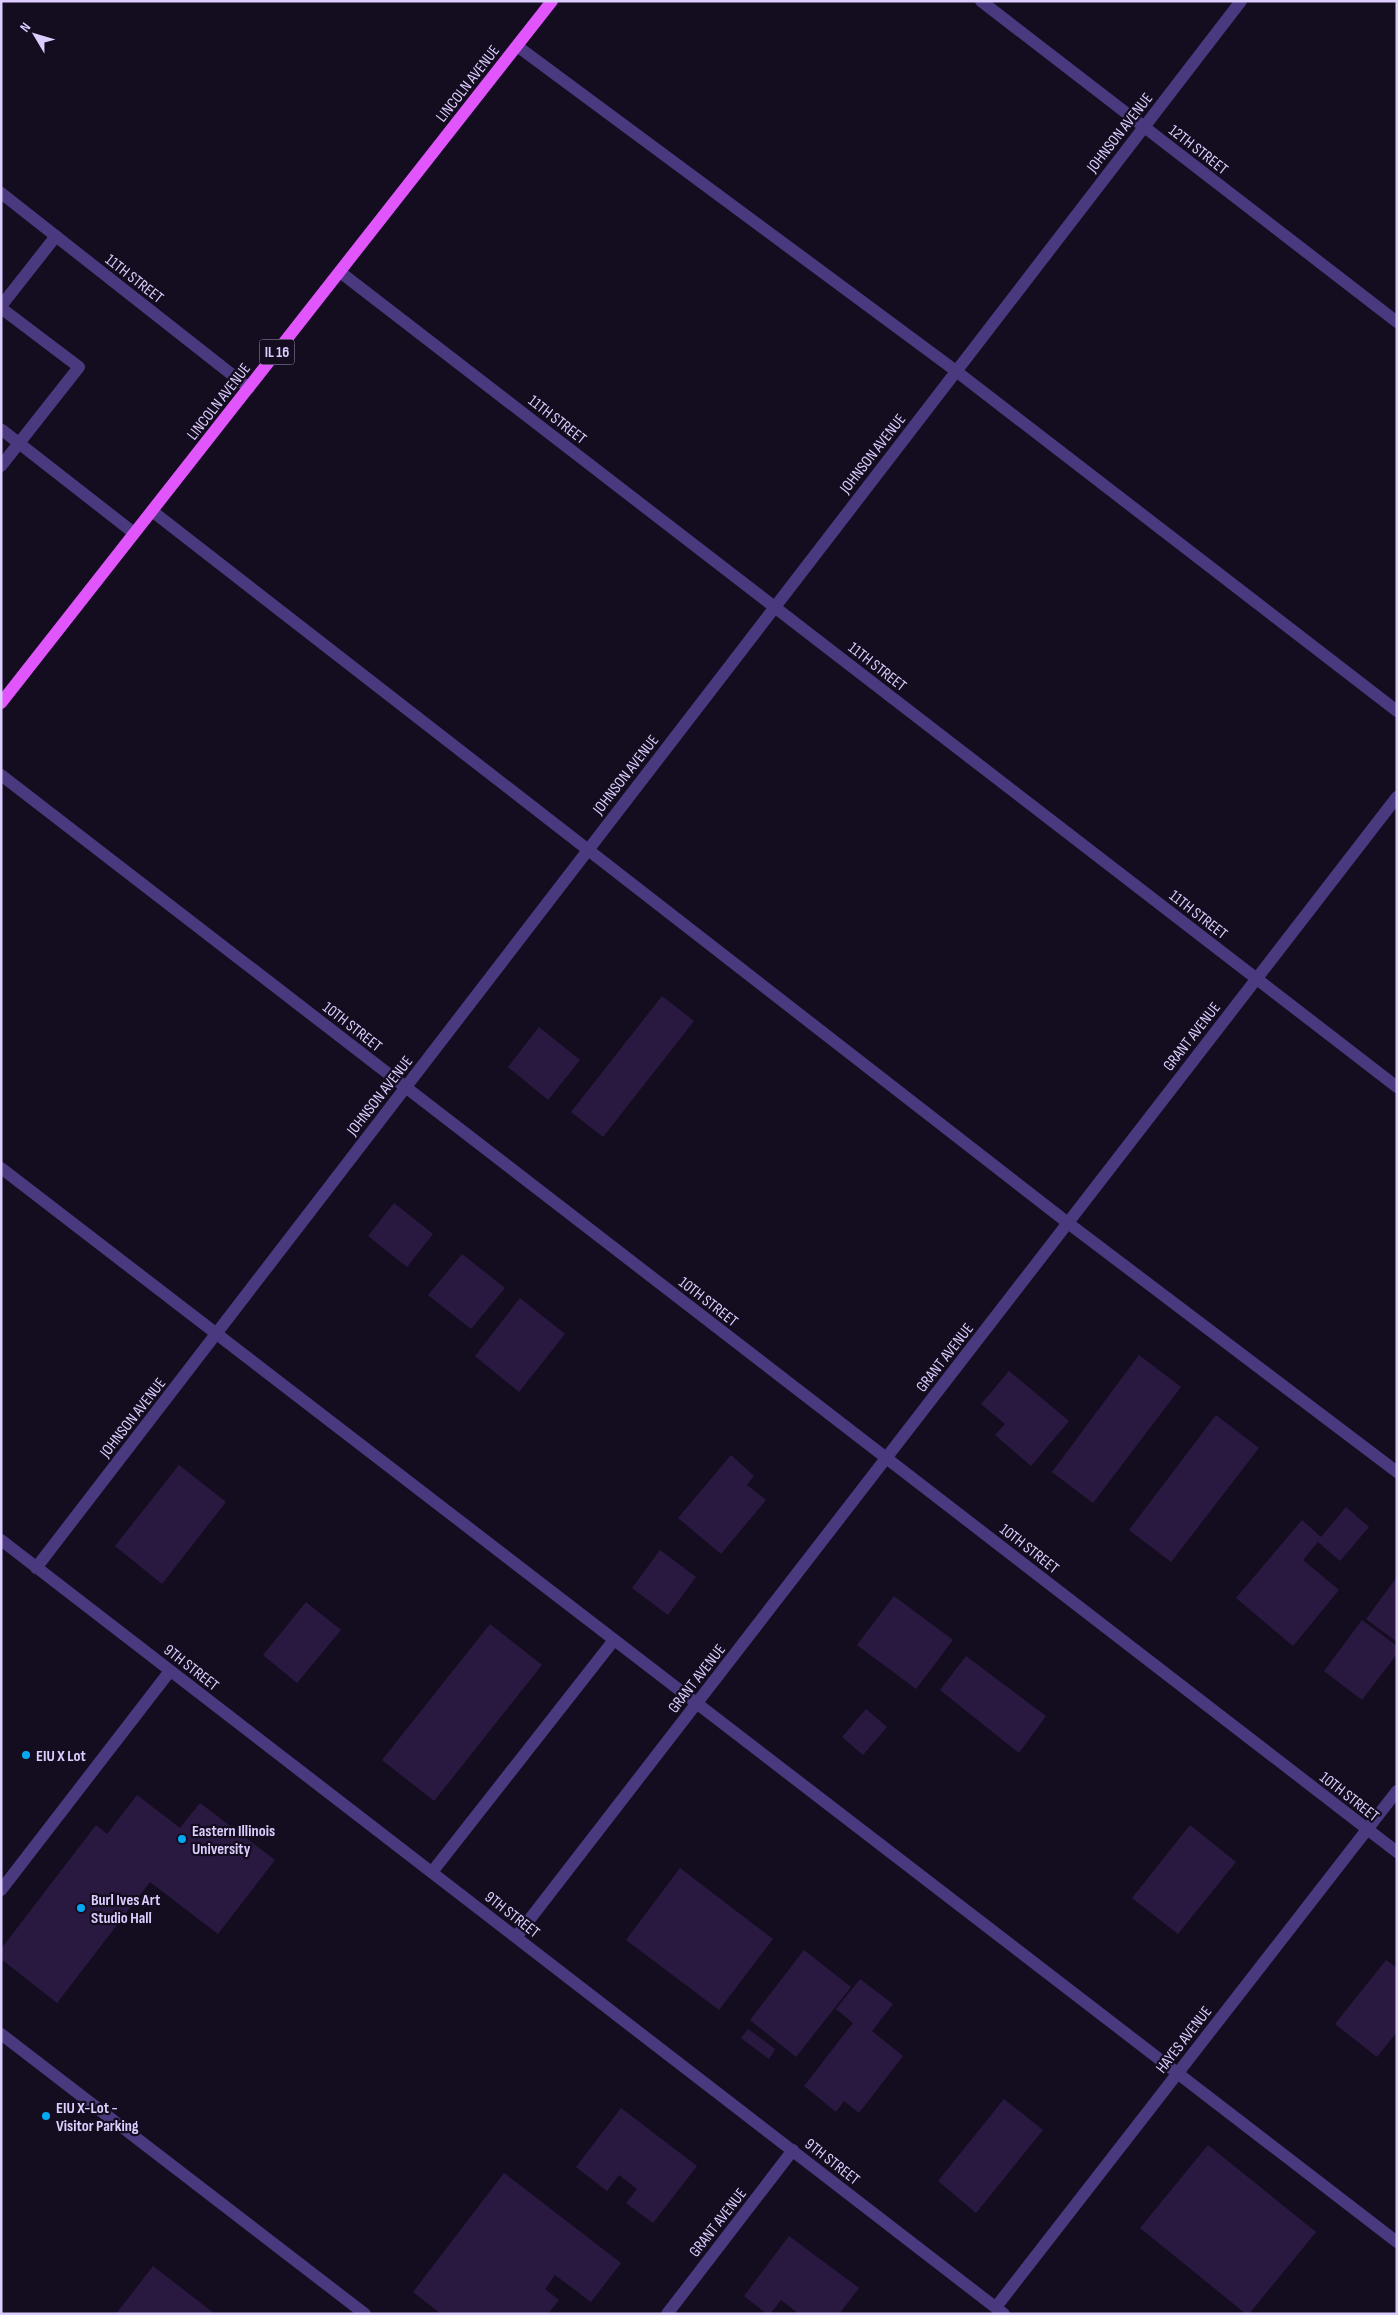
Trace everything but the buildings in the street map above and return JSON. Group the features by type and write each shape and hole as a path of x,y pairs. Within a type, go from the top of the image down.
{"main road":[{"name":"LINCOLN AVENUE","path":"1,703 552,1"}],"street":[{"name":"12TH STREET","path":"981,1 1397,322"},
{"name":"JOHNSON AVENUE","path":"36,1568 1241,1"},
{"path":"517,46 956,371 1397,711"},
{"name":"11TH STREET","path":"1,193 249,388"},
{"path":"1,466 79,367 1,307 56,236"},
{"name":"11TH STREET","path":"340,272 1397,1087"},
{"path":"2,430 134,534"},
{"path":"152,511 1068,1223 1397,1472"},
{"name":"10TH STREET","path":"1,775 1397,1852"},
{"name":"GRANT AVENUE","path":"516,1937 1397,796"},
{"path":"1,1168 1397,2242"},
{"name":"9TH STREET","path":"1,1540 1000,2311"},
{"path":"432,1872 614,1640"},
{"path":"1,1890 170,1670"},
{"name":"HAYES AVENUE","path":"1000,2311 1178,2073 1397,1791"},
{"path":"1,2034 365,2314"},
{"name":"GRANT AVENUE","path":"667,2314 792,2150"}],"place":[{"name":"EIU X Lot","path":"26,1755"},
{"name":"Eastern Illinois University","path":"182,1839"},
{"name":"Burl Ives Art Studio Hall","path":"81,1908"},
{"name":"EIU X-Lot - Visitor Parking","path":"46,2116"}]}
